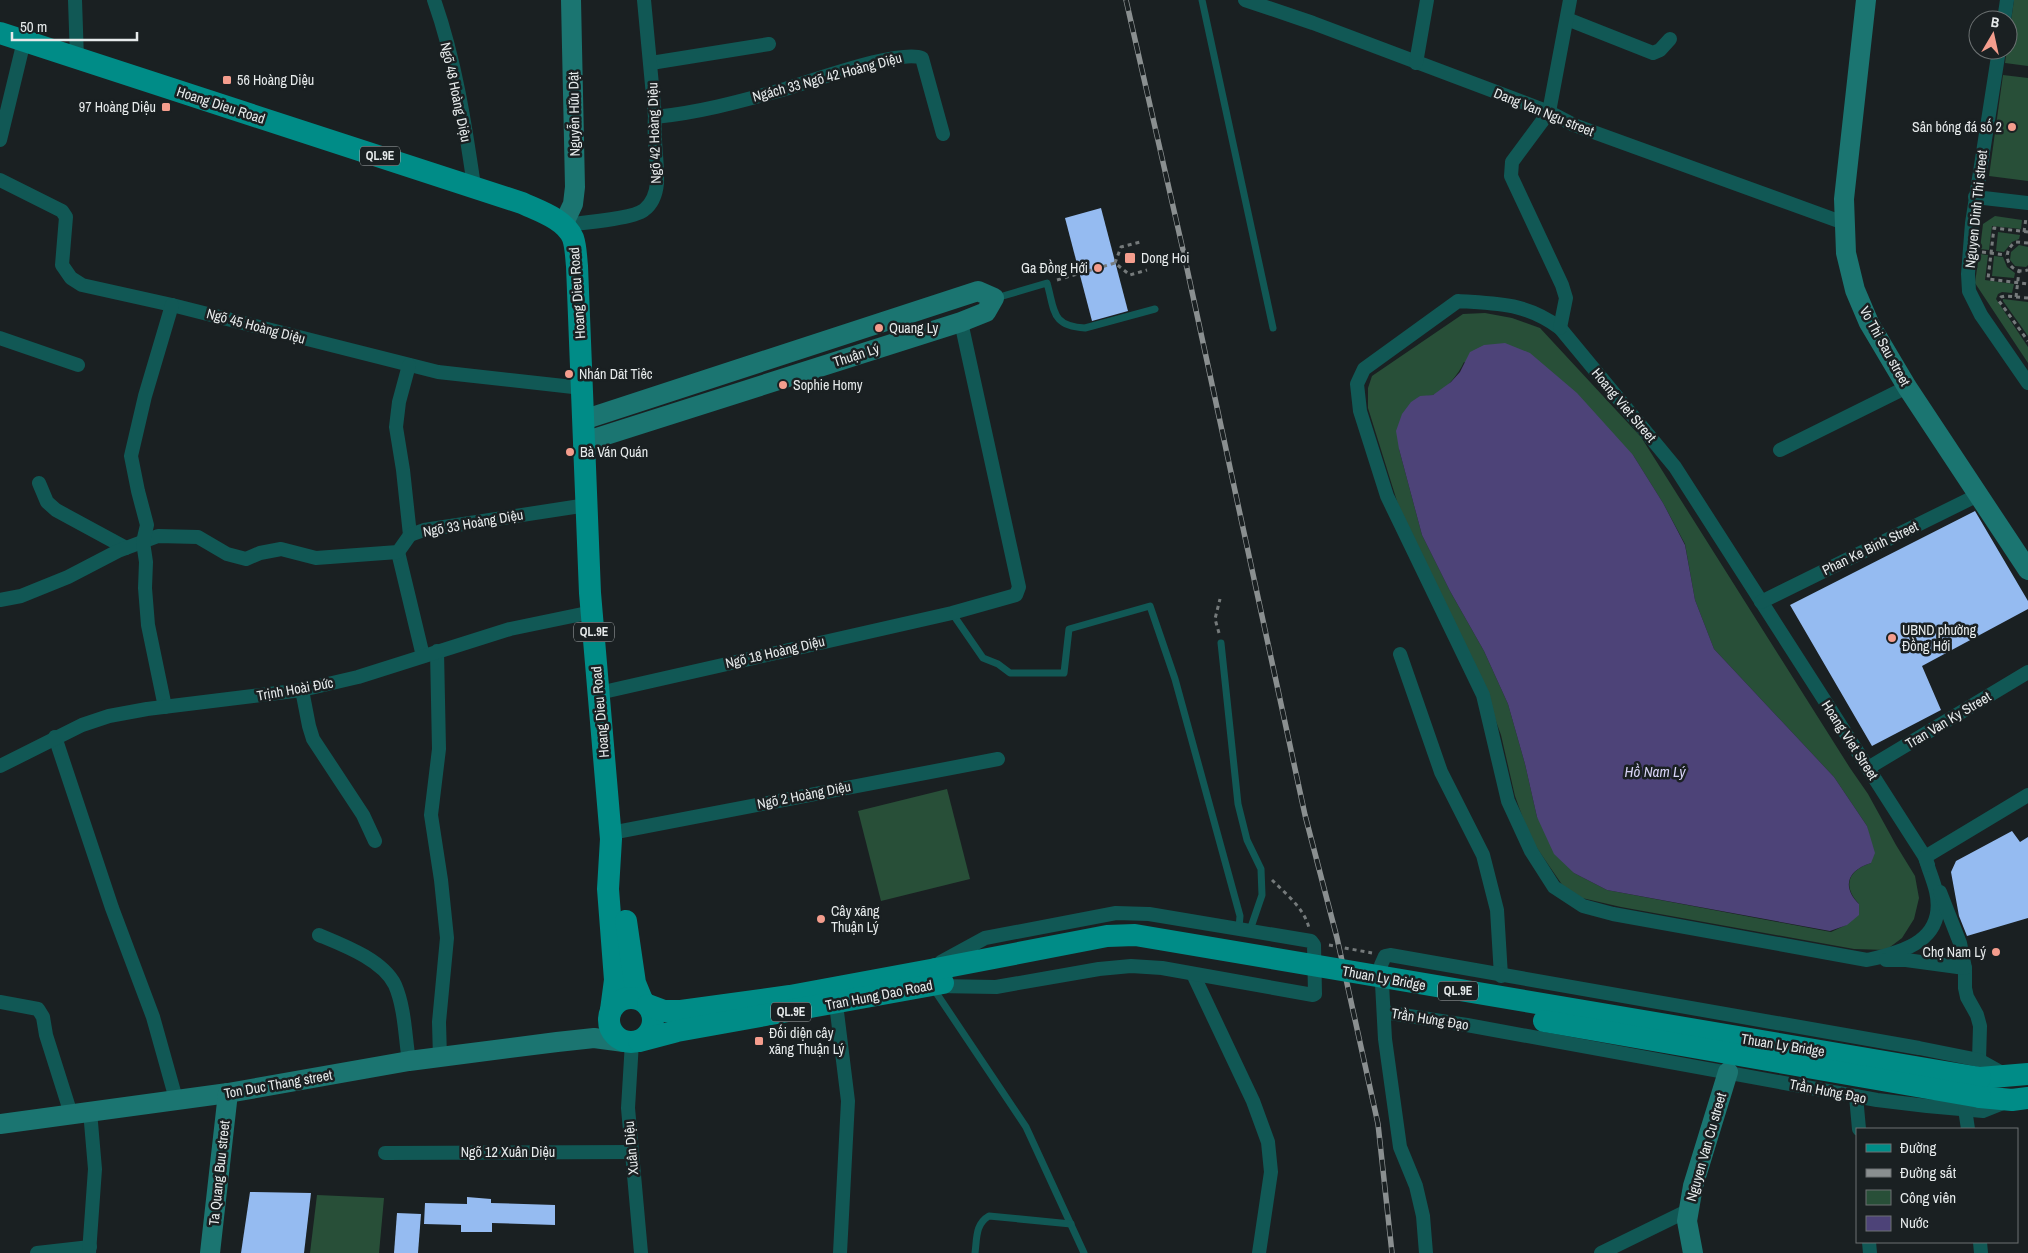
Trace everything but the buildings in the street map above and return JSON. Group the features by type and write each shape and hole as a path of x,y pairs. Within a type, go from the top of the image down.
{"main road":[{"name":"Hoang Dieu Road","path":"0,33 522,202 563,225 572,237 575,245 592,612 611,836 608,889 615,980 610,1013"},
{"name":"Hoang Dieu Road","path":"611,836 623,888 635,983 645,1002"},
{"name":"Thuan Ly Bridge","path":"933,977 1116,949 1146,951 1976,1086"},
{"name":"QL.9E","path":"645,1002 664,1011 681,1011 933,977"},
{"name":"Tran Hung Dao Road","path":"632,1042 677,1031 836,1004 933,977"},
{"path":"628,998 645,1002 654,1018 651,1032 632,1042 612,1032 610,1013 616,1003 628,998"},
{"name":"QL.9E","path":"1976,1086 2019,1076"},
{"name":"QL.9E","path":"1976,1086 2020,1099"}],"street":[{"path":"75,0 77,59"},
{"name":"Ngõ 48 Hoàng Diệu","path":"434,0 450,59 468,144 474,186"},
{"name":"Nguyễn Hữu Dật","path":"563,225 573,204 575,187 571,0"},
{"name":"Ngõ 42 Hoàng Diệu","path":"563,225 631,215 643,211 654,198 657,183 655,117 644,0"},
{"name":"Dang Van Ngu street","path":"1245,0 1313,23 1416,64 1549,112 1574,125 1844,223"},
{"path":"1416,64 1427,0"},
{"path":"1560,328 1566,298 1562,285 1511,176 1512,162 1549,112 1570,0"},
{"name":"Vo Thi Sau street","path":"1866,0 1844,200 1846,253 1856,290 1869,323 1906,387 1978,495 2021,547 2028,570"},
{"path":"1567,19 1653,53 1660,50 1670,38"},
{"path":"0,140 24,41"},
{"path":"651,63 769,44"},
{"name":"Ngách 33 Ngõ 42 Hoàng Diệu","path":"655,117 690,114 780,91 837,72 909,55 922,58 943,134"},
{"name":"Nguyen Dinh Thi street","path":"1997,60 1975,197 1969,250 1969,291 1981,315 2028,382"},
{"name":"Ngõ 45 Hoàng Diệu","path":"0,180 62,211 66,217 62,265 71,278 82,285 172,305 438,372 582,388"},
{"path":"1975,197 2028,203"},
{"name":"Thuận Lý","path":"978,291 994,298 986,312 961,322 584,431 978,291"},
{"name":"Hoang Viet Street","path":"1458,300 1512,305 1543,315 1560,328 1675,467 1761,602 1925,857 1936,892 1937,908 1932,930 1916,943 1898,953 1867,960 1613,914 1583,906 1554,887 1531,851 1508,801 1483,695 1387,496 1360,411 1357,384 1364,369 1458,300"},
{"path":"165,707 148,625 145,588 146,562 143,542 147,525 131,456 145,396 172,305"},
{"name":"Ngõ 18 Hoàng Diệu","path":"599,693 952,613 1016,595 1019,587 961,322"},
{"path":"0,338 78,365"},
{"path":"409,365 399,402 396,427 410,535"},
{"path":"1780,450 1906,387"},
{"path":"38,483 47,502 56,510 126,548"},
{"name":"Phan Ke Binh Street","path":"1761,602 1978,495"},
{"name":"Ngõ 33 Hoàng Diệu","path":"398,552 410,535 424,530 587,505"},
{"path":"0,600 21,596 68,577 126,548 158,536 198,537 227,554 246,559 260,553 281,549 316,558 398,552 423,656"},
{"name":"Trịnh Hoài Đức","path":"0,766 82,725 109,716 302,690 358,677 510,629 592,612"},
{"path":"437,651 439,749 431,815 442,880 447,938 439,1022 440,1058"},
{"path":"1400,654 1440,772 1483,856 1497,910 1501,976"},
{"name":"Tran Van Ky Street","path":"1868,768 2028,672"},
{"path":"302,690 313,739 354,799 375,841"},
{"path":"54,738 112,908 153,1017 176,1100"},
{"name":"Ngõ 2 Hoàng Diệu","path":"611,836 998,759"},
{"path":"1968,1128 1976,1086 1980,1026 1977,1015 1967,997 1965,968 1957,933 1925,857 2028,796"},
{"path":"1116,913 1149,914 1244,928 1313,942 1315,994 1313,996 1162,968 1131,966 1099,969 996,987 933,977 986,938 1116,913"},
{"path":"319,934 374,963 394,983 399,997 409,1061"},
{"path":"1385,956 1919,1048 1976,1086"},
{"name":"Trần Hưng Đạo","path":"1385,956 1381,966 1384,1012 1856,1096 1927,1106 1976,1086"},
{"path":"1867,960 1906,960 1965,968"},
{"path":"1193,974 1252,1100 1268,1142 1271,1172 1259,1253"},
{"path":"0,1002 38,1009 43,1018 46,1035 70,1114"},
{"path":"836,1004 848,1101 840,1253"},
{"path":"1384,1012 1385,1039 1400,1147 1416,1186 1423,1216 1426,1253"},
{"path":"557,1042 592,1031 610,1013"},
{"path":"557,1042 594,1038 632,1042"},
{"name":"Ton Duc Thang street","path":"0,1124 228,1093 409,1061 557,1042"},
{"name":"Xuân Diệu","path":"632,1042 628,1108 641,1253"},
{"name":"Nguyen Van Cu street","path":"1693,1253 1687,1221 1693,1186 1728,1072"},
{"name":"Ta Quang Buu street","path":"210,1253 228,1093"},
{"path":"1856,1096 1859,1128"},
{"path":"37,1253 90,1250 95,1169 90,1111"},
{"name":"Ngõ 12 Xuân Diệu","path":"385,1153 632,1152"},
{"path":"1601,1253 1689,1210"}],"lane":[{"path":"1202,0 1273,328"},
{"path":"994,298 1046,283 1058,319 1069,326 1085,328 1155,309"},
{"path":"952,613 983,658 998,664 1010,673 1064,673 1069,629 1150,606 1175,679 1244,928"},
{"path":"1221,643 1238,804 1247,840 1261,869 1262,895 1244,928"},
{"path":"933,977 1026,1127 1084,1253"},
{"path":"975,1253 978,1226 983,1219 989,1216 1071,1224"}],"path":[{"path":"2028,232 1994,228 1988,279 2028,284"},
{"path":"1116,263 1122,247 1140,242"},
{"path":"2028,243 2016,242 2006,255 2011,267 2019,271 2028,270"},
{"path":"1969,250 2006,255"},
{"path":"1116,263 1130,274 1146,270"},
{"path":"1046,283 1116,263"},
{"path":"2016,297 2019,271"},
{"path":"2028,298 2005,296 2001,297 1999,301 2028,341"},
{"path":"1220,599 1215,619 1221,643"},
{"path":"1261,869 1294,902 1307,920 1313,942 1385,956"}],"green space":[{"path":"2014,0 2028,0 2028,66 2005,63 2005,60 2018,60 2018,10 2013,10"},
{"name":"Sân bóng đá số 2","path":"2003,75 2028,78 2028,181 1989,176"},
{"path":"1995,216 2022,220 2021,229 1992,226 1989,250 1980,249 1983,224"},
{"path":"1998,232 2020,235 2019,239 2012,242 2004,252 1996,251"},
{"path":"2019,245 2028,247 2028,265 2026,267 2015,266 2010,260 2011,252"},
{"path":"1979,254 1988,255 1985,280 2014,284 2012,293 2002,292 1998,294 1996,299 2028,347 2028,363 1975,283"},
{"path":"1994,256 2003,257 2007,267 2015,273 2014,278 1992,276"},
{"path":"2003,299 2028,302 2028,336 2003,301"},
{"path":"1485,313 1512,318 1540,328 1641,437 1868,794 1915,876 1919,898 1914,919 1902,938 1886,950 1854,949 1621,907 1582,898 1563,886 1530,838 1515,796 1501,735 1480,677 1401,514 1368,408 1368,388 1372,376 1463,314","holes":["1464,362 1633,455 1663,503 1685,544 1695,600 1714,649 1834,777 1867,826 1871,863 1857,870 1850,879 1849,885 1850,891 1859,904 1846,925 1831,932 1607,890 1574,873 1537,817 1525,764 1508,704 1484,651 1450,591 1422,535 1399,449 1420,396 1433,395 1442,390 1455,377"]},
{"path":"947,789 970,879 881,901 858,811"},
{"path":"317,1195 384,1198 379,1253 310,1253"}],"water":[{"name":"Hồ Nam Lý","path":"1505,343 1530,353 1577,393 1633,455 1663,503 1685,545 1695,600 1714,649 1834,777 1867,826 1875,853 1871,863 1857,870 1850,879 1850,891 1859,904 1859,915 1847,925 1830,931 1607,890 1574,873 1554,854 1537,817 1525,764 1508,704 1484,651 1450,591 1422,535 1396,431 1402,414 1411,402 1420,396 1433,395 1451,382 1460,372 1470,352 1484,345"}],"railway":[{"path":"1126,0 1183,250 1305,815 1337,938 1378,1124 1392,1253"}],"place":[{"name":"56 Hoàng Diệu","path":"227,80"},
{"name":"97 Hoàng Diệu","path":"166,107"},
{"name":"Sân bóng đá số 2","path":"2012,127"},
{"name":"Dong Hoi","path":"1130,258"},
{"name":"Ga Đồng Hới","path":"1098,268"},
{"name":"Quang Ly","path":"879,328"},
{"name":"Nhán Dăt Tiêc","path":"569,374"},
{"name":"Sophie Homy","path":"783,385"},
{"name":"Bà Ván Quán","path":"570,452"},
{"name":"UBND phường Đồng Hới","path":"1892,638"},
{"name":"Cây xăng Thuận Lý","path":"821,919"},
{"name":"Chợ Nam Lý","path":"1996,952"},
{"name":"Đối diện cây xăng Thuận Lý","path":"759,1041"}]}
